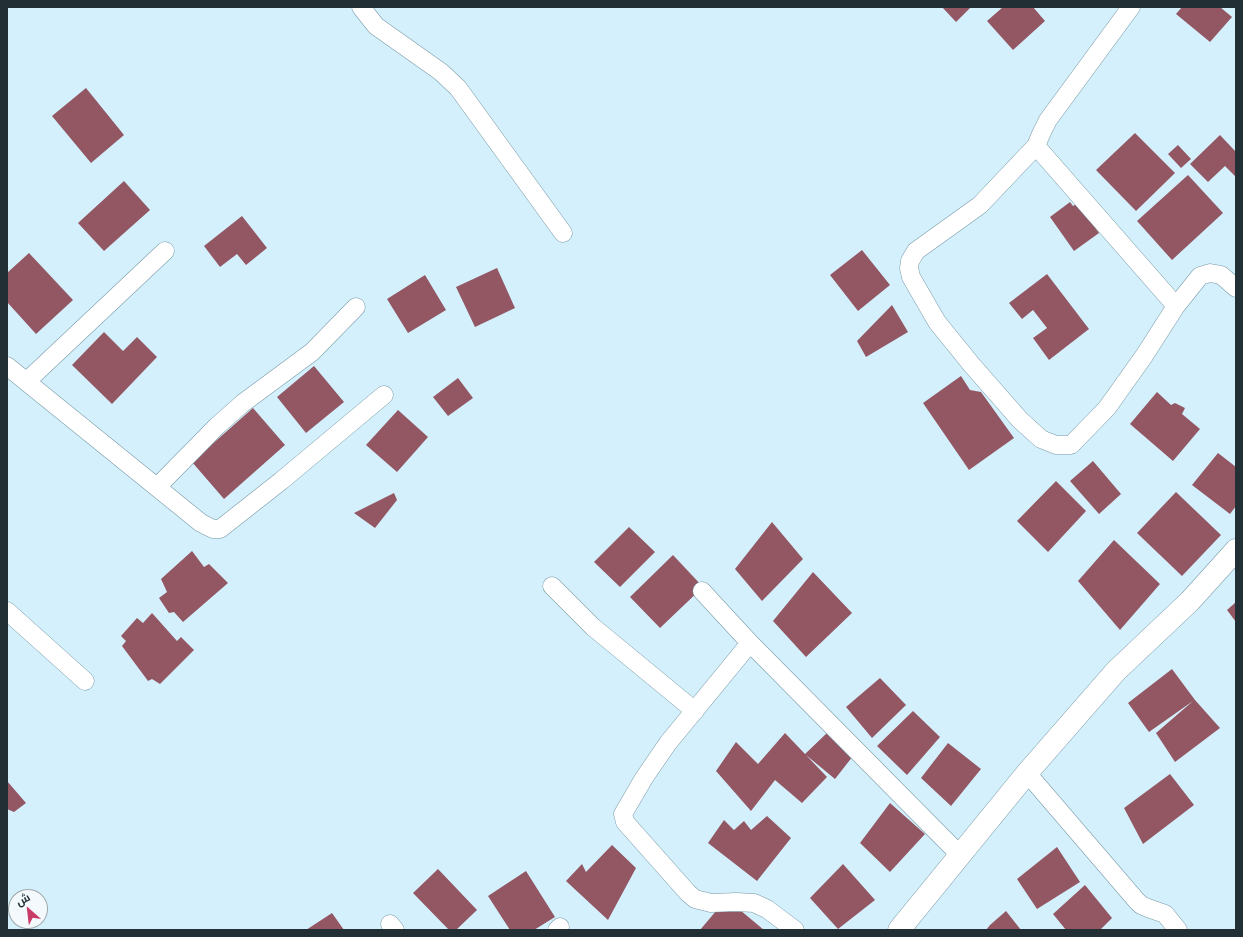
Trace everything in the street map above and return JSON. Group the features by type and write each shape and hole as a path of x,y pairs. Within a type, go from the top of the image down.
{"street":[{"path":"361,7 376,26 441,72 458,88 563,233"},
{"path":"1131,7 1048,120 1036,146 980,205 916,251 910,261 909,268 911,277 937,322 1020,420 1041,438 1056,444 1071,445 1107,408 1144,356 1176,306 1200,276 1210,273 1221,275 1236,288"},
{"path":"1036,146 1176,306"},
{"path":"27,381 165,251"},
{"path":"157,487 217,426 243,403 312,352 356,307"},
{"path":"7,366 201,522 213,529 220,528 282,481 384,395"},
{"path":"899,930 1027,773 1116,671 1190,601 1236,550"},
{"path":"552,586 593,628 695,711"},
{"path":"702,592 750,643 960,855"},
{"path":"7,610 85,681"},
{"path":"750,643 668,743 644,778 623,814 625,822 688,894 711,903 754,903 767,909 794,930"},
{"path":"1027,773 1136,900 1141,905 1165,914 1178,930"}],"building":[{"path":"942,7 971,7 956,22"},
{"path":"1003,7 1033,7 1045,21 1013,50 987,21"},
{"path":"1182,7 1220,7 1232,17 1210,42 1176,14"},
{"path":"86,88 124,135 91,163 52,116"},
{"path":"1135,133 1175,173 1136,211 1096,170"},
{"path":"1220,135 1236,152 1236,177 1225,166 1208,182 1190,164"},
{"path":"1178,145 1191,159 1181,168 1168,154"},
{"path":"1188,175 1223,213 1172,260 1137,221"},
{"path":"124,181 150,210 104,251 78,223"},
{"path":"1070,202 1073,206 1078,203 1099,233 1074,251 1050,217"},
{"path":"242,216 267,248 246,265 237,254 220,267 204,246"},
{"path":"862,250 890,285 858,311 830,275"},
{"path":"29,253 73,300 36,334 7,302 7,273"},
{"path":"497,268 515,308 475,327 456,287"},
{"path":"1047,274 1089,329 1049,360 1033,338 1047,328 1033,310 1022,319 1009,303"},
{"path":"425,275 446,310 408,333 387,299"},
{"path":"892,305 908,332 866,357 857,341"},
{"path":"104,332 123,351 137,337 157,357 112,404 72,365"},
{"path":"314,366 344,402 306,433 277,397"},
{"path":"961,376 970,390 981,392 1014,438 969,470 923,403"},
{"path":"458,378 473,398 448,416 433,397"},
{"path":"1157,392 1171,405 1175,403 1185,408 1182,414 1200,429 1173,461 1130,424"},
{"path":"253,408 285,445 224,499 192,462"},
{"path":"398,410 428,437 397,472 366,445"},
{"path":"1218,453 1236,467 1236,506 1230,514 1192,485"},
{"path":"1093,461 1121,494 1099,514 1070,481"},
{"path":"1056,481 1086,511 1048,552 1017,521"},
{"path":"1176,492 1221,535 1182,576 1137,533"},
{"path":"394,493 397,500 375,528 354,513"},
{"path":"772,522 803,559 762,601 735,569"},
{"path":"629,527 655,552 620,587 594,562"},
{"path":"1114,540 1160,584 1120,630 1078,581"},
{"path":"192,551 204,567 209,564 228,583 183,622 174,612 169,613 159,598 167,592 161,579"},
{"path":"673,555 703,587 660,628 630,597"},
{"path":"813,572 852,613 806,657 773,621"},
{"path":"1236,602 1236,622 1227,610"},
{"path":"152,613 177,641 181,637 194,650 160,684 152,679 148,681 122,646 126,641 121,636 137,618 143,623"},
{"path":"1172,669 1195,700 1220,728 1175,762 1156,733 1193,701 1149,732 1128,703"},
{"path":"880,678 906,705 872,738 846,707"},
{"path":"913,711 940,737 907,775 877,746"},
{"path":"785,733 805,754 827,733 853,756 835,779 806,755 827,777 802,803 775,780 751,811 716,771 736,742 758,764"},
{"path":"948,743 981,769 951,806 921,778"},
{"path":"1170,774 1194,805 1143,844 1124,808"},
{"path":"7,781 26,803 14,812 7,809"},
{"path":"890,803 925,834 890,872 860,843"},
{"path":"767,816 791,838 757,881 708,843 724,820 734,830 744,821 751,830"},
{"path":"612,845 636,868 608,920 566,881 582,864 586,872"},
{"path":"1057,847 1080,882 1037,909 1017,879"},
{"path":"843,864 875,900 838,929 810,898"},
{"path":"438,869 477,910 456,930 449,930 413,893"},
{"path":"526,871 555,917 534,930 510,930 488,896"},
{"path":"1085,885 1112,918 1100,930 1066,930 1053,914"},
{"path":"740,910 764,930 700,930 716,911"},
{"path":"1006,911 1021,930 986,930 990,925"},
{"path":"332,913 344,930 306,930"}]}
